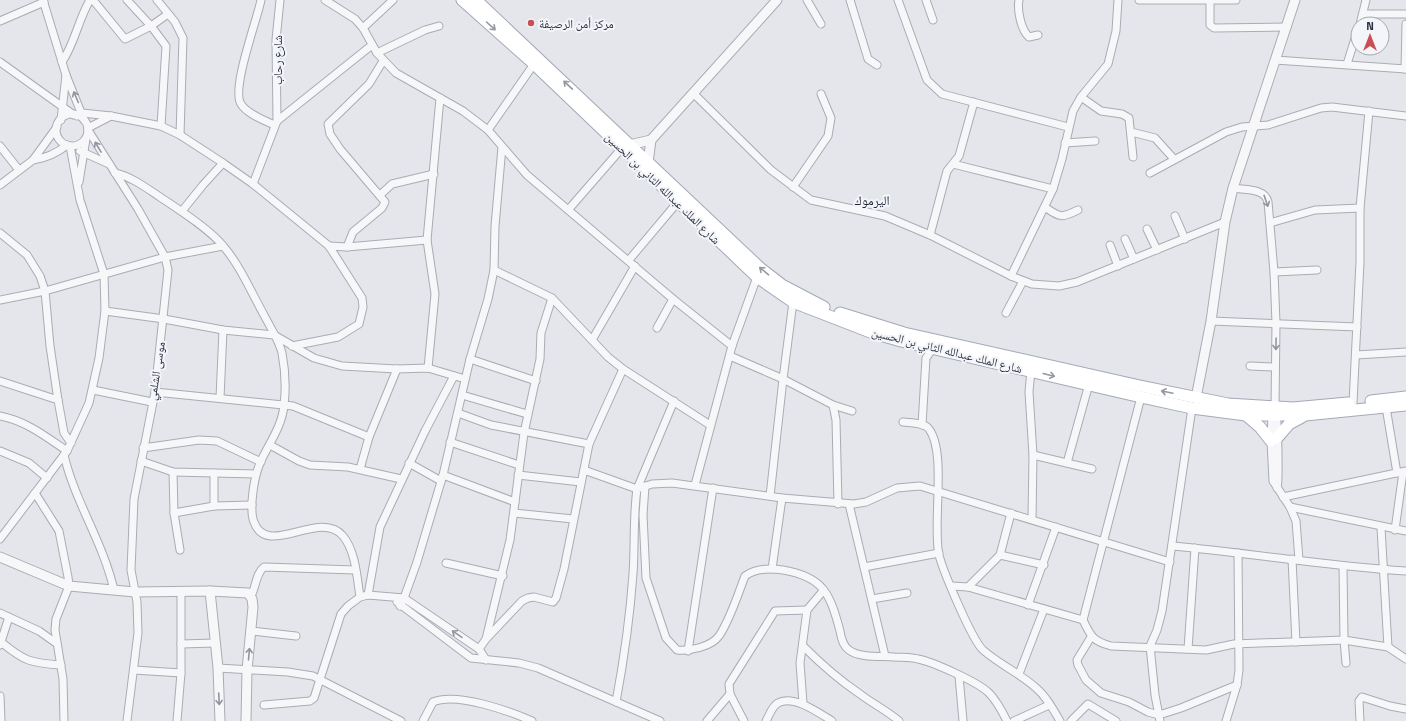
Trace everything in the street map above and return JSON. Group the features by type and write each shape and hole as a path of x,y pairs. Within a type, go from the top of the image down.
{"main road":[{"name":"شارع الملك عبدالله الثاني بن الحسين","path":"462,0 534,64 580,102"},
{"name":"شارع الملك عبدالله الثاني بن الحسين","path":"476,0 625,146 677,203 757,277 793,302 873,333 936,344 1246,415 1406,397"},
{"name":"شارع الملك عبدالله الثاني بن الحسين","path":"625,146 648,163 760,268 782,285 844,315 936,344 1031,370 1141,397 1194,403 1241,406 1274,413 1306,415 1406,405"},
{"path":"1246,415 1274,440 1290,424 1306,415"}],"street":[{"path":"62,62 72,45 82,15 90,0"},
{"path":"93,0 124,38 127,38 151,26 168,14"},
{"path":"127,0 151,26 166,46 161,126"},
{"path":"157,0 175,22 183,38 180,135"},
{"path":"261,0 243,65 238,97 243,107 276,123"},
{"name":"شارع رحاب","path":"276,123 276,40 280,0"},
{"path":"325,0 349,14 363,28 377,53 396,73 411,83 464,111 488,130 528,175 673,299 732,346"},
{"path":"363,28 393,0"},
{"path":"807,0 820,24"},
{"path":"850,0 868,59 877,65"},
{"path":"898,0 927,80 942,94 1068,127"},
{"path":"926,0 933,20"},
{"path":"1019,0 1019,14 1026,34 1029,37 1038,34"},
{"path":"1011,276 1053,190 1073,111 1080,96 1108,64 1116,31 1118,0"},
{"path":"1139,0 1236,0"},
{"path":"1160,718 1154,696 1150,646 1157,630 1162,610 1194,403 1211,321 1225,222 1233,188 1252,126 1295,0"},
{"path":"1366,0 1363,14 1406,14"},
{"path":"0,21 44,1 79,116 88,129 78,188"},
{"path":"648,163 652,140 775,1"},
{"path":"1210,1 1210,25 1214,28 1287,27"},
{"path":"1275,60 1405,69 1406,24"},
{"path":"377,53 425,30 439,26"},
{"path":"253,184 276,123 372,45"},
{"path":"1347,64 1350,54"},
{"path":"347,247 353,232 384,206 385,200 355,168 340,148 328,128 330,120 373,79 384,61"},
{"path":"0,62 62,106 79,116"},
{"path":"488,130 534,64"},
{"path":"0,185 33,160 57,127 61,120 66,75"},
{"path":"694,94 771,170 811,200 885,216 930,235 1011,276 1041,286 1068,284 1118,266 1225,222"},
{"path":"793,188 828,136 831,118 821,94"},
{"path":"1080,96 1104,113 1122,114 1127,116 1130,121 1134,157"},
{"path":"428,368 435,294 427,240 440,98"},
{"path":"930,235 947,171 959,156 974,102"},
{"path":"1150,173 1226,132 1242,127 1279,122 1321,108 1332,107 1406,116"},
{"path":"1353,402 1356,355 1360,208 1369,111"},
{"path":"61,120 67,116 111,116 161,126 180,135 253,184 328,246 362,298 363,308 359,324 338,337 292,346"},
{"path":"88,129 111,116"},
{"path":"57,127 58,138 69,146 109,164"},
{"name":"موسى الشلمي","path":"88,129 165,257 169,279 155,392 134,499 131,570 138,615 138,633 127,721"},
{"path":"1131,132 1155,138 1174,159"},
{"path":"33,160 45,158 69,146 80,144 86,138"},
{"path":"569,209 625,146 652,140"},
{"path":"1065,143 1095,141"},
{"path":"0,146 19,170"},
{"path":"0,539 66,453 84,415 93,390 105,311 104,274 84,212 69,146"},
{"path":"400,606 417,562 442,478 470,359 488,299 494,270 495,226 502,147"},
{"path":"182,212 203,185 223,163"},
{"path":"953,164 1053,190"},
{"path":"115,173 135,180 182,212 223,246 236,263 282,353 284,404 277,430 256,474 252,505 253,520 258,530 264,534 278,536 318,527 331,528 338,531 350,549 356,570 360,597"},
{"path":"380,195 392,184 434,174"},
{"path":"1233,188 1258,191 1265,195 1268,202 1274,272 1276,323 1274,440 1278,481 1277,488 1290,507 1297,527 1295,559 1296,642"},
{"path":"629,260 677,203"},
{"path":"1045,207 1060,216 1066,216 1078,210"},
{"path":"1270,223 1315,210 1360,208"},
{"path":"1175,216 1185,239"},
{"path":"1147,229 1157,250"},
{"path":"0,233 20,248 30,258 46,291 50,346 58,400 64,432 71,443"},
{"path":"1125,239 1134,259"},
{"path":"328,246 347,247 427,240"},
{"path":"1110,245 1118,266"},
{"path":"0,300 46,291 165,257 223,246"},
{"path":"592,340 635,266"},
{"path":"494,270 552,298 622,370 674,401 710,425"},
{"path":"1274,272 1317,270"},
{"path":"695,485 732,346 757,277"},
{"path":"1006,313 1023,281"},
{"path":"486,639 503,576 510,540 524,432 540,359 541,333 552,298"},
{"path":"657,328 673,299"},
{"path":"770,496 793,302"},
{"path":"105,311 164,319 223,330 274,335 314,358 342,366 397,370 428,368 465,379"},
{"path":"1211,321 1357,327"},
{"path":"220,398 223,330"},
{"path":"922,424 926,360 927,355 936,344"},
{"path":"1356,355 1406,352"},
{"path":"730,356 783,379 833,406 852,411"},
{"path":"470,359 536,381"},
{"path":"1250,366 1275,367"},
{"path":"360,469 369,437 397,370"},
{"path":"479,649 486,639 522,601 534,597 553,602 558,593 589,444 622,370"},
{"path":"1031,370 1029,392 1033,455 1032,519"},
{"path":"368,595 374,571 378,534 401,479 454,376"},
{"path":"0,381 58,400"},
{"path":"1067,463 1089,384"},
{"path":"93,390 152,402"},
{"path":"155,392 284,404 303,409 369,437"},
{"path":"462,395 527,414"},
{"path":"1141,397 1083,620 1091,637 1099,642 1111,646 1150,646 1188,649 1210,649 1225,645 1240,644 1344,640 1388,647 1393,652 1406,659"},
{"path":"616,702 626,648 633,576 635,504 637,489 674,401"},
{"path":"833,406 836,420 838,504"},
{"path":"1386,407 1402,472 1395,530"},
{"path":"458,413 491,425 589,444"},
{"path":"0,416 22,422 32,427 66,453 71,482 100,544 110,571 114,590"},
{"path":"903,422 922,424 928,428 935,447 938,464 939,553 977,643 982,650 1019,674 1036,688 1060,721"},
{"path":"143,448 199,440 217,441 261,462"},
{"path":"450,442 519,465"},
{"path":"270,445 299,461 310,465 360,469 401,479"},
{"path":"0,451 29,463 47,478"},
{"path":"1033,455 1092,469"},
{"path":"141,461 173,472 256,474"},
{"path":"409,463 442,478 515,502"},
{"path":"584,470 637,489 660,483 695,485 782,498 838,504 866,502 896,488 920,486 1170,562"},
{"path":"173,472 174,513 180,550"},
{"path":"1283,497 1402,472"},
{"path":"214,473 214,506"},
{"path":"518,475 581,482"},
{"path":"645,486 643,515 646,578 666,638 677,650 688,651 707,644 719,636 745,576 756,570 772,569 797,572 812,578 819,583 831,604 844,645 849,651 865,655 918,659 959,676 988,692 1007,721"},
{"path":"688,651 713,488"},
{"path":"35,493 58,531 68,586 56,619 55,630 56,643 61,665 64,721"},
{"path":"772,569 782,498"},
{"path":"849,504 885,656"},
{"path":"174,513 214,506 252,505"},
{"path":"1290,507 1381,528 1406,531"},
{"path":"514,512 573,519"},
{"path":"968,587 1000,555 1011,513"},
{"path":"1028,605 1044,565 1056,527"},
{"path":"1381,528 1388,647"},
{"path":"1172,546 1295,559 1343,567 1406,571"},
{"path":"1188,649 1195,548"},
{"path":"864,567 939,553"},
{"path":"1226,721 1237,685 1240,644 1238,553"},
{"path":"1000,555 1044,565"},
{"path":"0,557 68,586 135,592 242,591 251,596"},
{"path":"446,564 503,576"},
{"path":"246,721 247,670 253,607 251,596 256,587 260,571 264,567 356,570"},
{"path":"1343,567 1344,640 1346,663"},
{"path":"952,586 968,587 1083,620"},
{"path":"177,721 181,672 181,591"},
{"path":"210,591 218,668 220,721"},
{"path":"803,704 800,663 807,610 823,591"},
{"path":"872,599 907,593"},
{"path":"264,705 310,700 315,696 341,614 348,606 360,597 368,595 404,598 479,649 486,660"},
{"path":"393,597 400,606 471,658 534,666 660,721"},
{"path":"1019,674 1044,609"},
{"path":"744,721 730,694 729,684 775,611 807,610"},
{"path":"0,613 39,631 56,643"},
{"path":"9,617 0,644 17,656 31,662 61,665"},
{"path":"251,631 296,636"},
{"path":"1091,637 1077,660 1086,680 1095,689 1106,695 1129,702 1160,718"},
{"path":"181,644 215,643"},
{"path":"803,646 821,664 899,721"},
{"path":"218,668 299,674 320,678 401,721"},
{"path":"134,670 181,672"},
{"path":"959,676 962,721"},
{"path":"1160,718 1237,685"},
{"path":"707,721 730,694"},
{"path":"0,696 1,721"},
{"path":"1360,721 1359,699 1363,696 1390,706 1406,709"},
{"path":"423,721 433,702 440,700 477,702 516,714 532,721"},
{"path":"766,721 776,703 784,700 803,704 832,721"},
{"path":"1072,721 1088,704 1116,721"},
{"path":"1014,721 1049,705"}],"place":[{"name":"مركز أمن الرصيفة","path":"531,23"}],"district":[{"name":"اليرموك","path":"872,200"}]}
